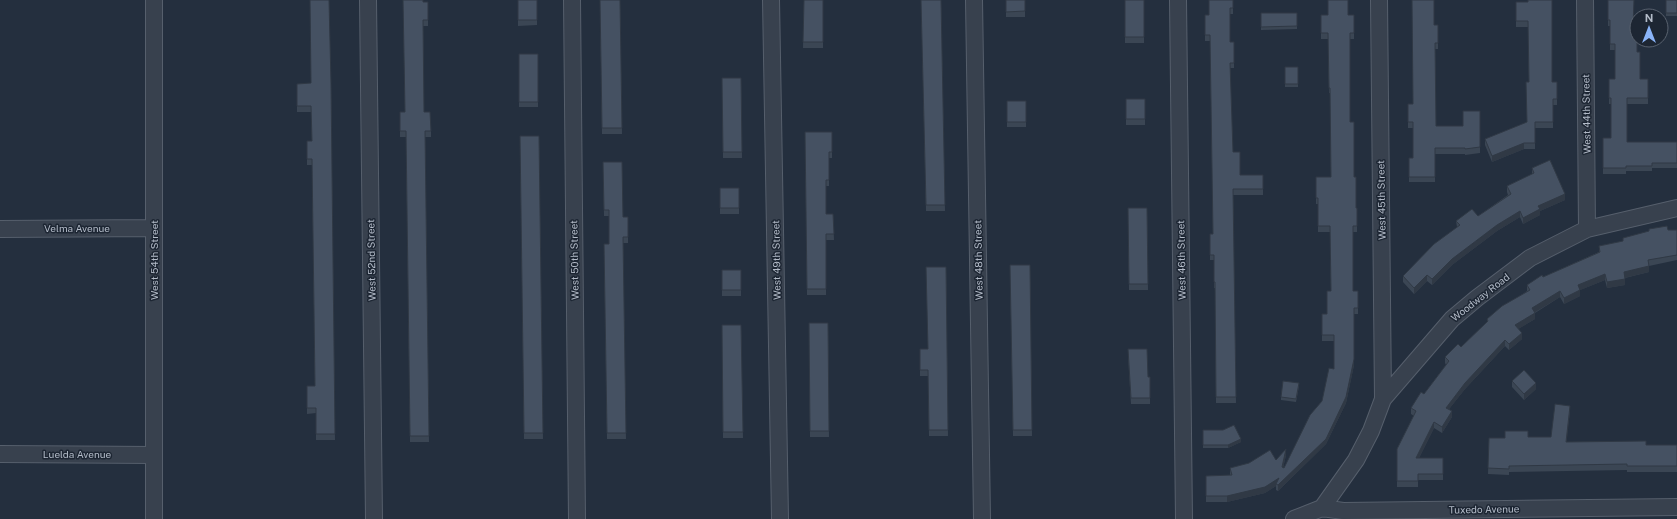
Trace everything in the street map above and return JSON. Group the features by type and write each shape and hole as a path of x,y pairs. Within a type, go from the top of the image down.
{"street":[{"name":"West 54th Street","path":"154,0 154,519"},
{"name":"West 52nd Street","path":"368,0 374,519"},
{"name":"West 50th Street","path":"572,0 577,519"},
{"name":"West 49th Street","path":"771,0 780,519"},
{"name":"West 48th Street","path":"974,0 982,519"},
{"name":"West 46th Street","path":"1178,0 1184,519"},
{"name":"West 45th Street","path":"1379,0 1383,399"},
{"name":"West 44th Street","path":"1585,0 1587,229"},
{"name":"Woodway Road","path":"1322,508 1356,460 1371,431 1383,399 1457,314 1530,258 1587,229 1677,208"},
{"name":"Velma Avenue","path":"0,229 154,228"},
{"name":"Luelda Avenue","path":"0,454 154,454"},
{"name":"Tuxedo Avenue","path":"1294,519 1322,508 1343,510 1677,507"}],"building":[{"path":"310,0 329,0 335,434 316,434 316,408 307,408 307,386 315,386 312,159 307,159 307,141 312,141 311,106 297,106 297,84 311,83"},
{"path":"403,0 423,0 423,2 428,2 428,20 423,20 424,112 430,112 431,131 425,131 429,436 410,436 406,131 400,131 400,112 405,112"},
{"path":"518,0 537,0 537,20 518,20"},
{"path":"600,0 620,0 622,128 602,128"},
{"path":"804,0 823,0 823,42 803,42"},
{"path":"921,0 941,0 945,205 926,205"},
{"path":"1006,0 1025,0 1025,11 1006,12"},
{"path":"1125,0 1144,0 1144,37 1125,37"},
{"path":"1209,0 1233,0 1233,8 1230,8 1230,42 1234,42 1234,63 1230,63 1233,152 1240,152 1240,175 1263,175 1263,189 1233,189 1236,397 1216,397 1214,255 1210,255 1210,234 1213,234 1210,35 1205,35 1205,15 1209,15"},
{"path":"1328,0 1348,0 1348,15 1354,15 1354,33 1350,33 1350,122 1354,122 1354,177 1356,177 1357,208 1357,226 1353,226 1353,291 1358,291 1358,308 1354,308 1354,359 1346,397 1326,439 1278,485 1276,484 1279,478 1265,487 1227,496 1206,496 1206,476 1232,475 1230,468 1249,463 1270,450 1276,460 1286,449 1282,467 1284,468 1310,415 1322,401 1329,368 1334,369 1334,335 1322,335 1322,314 1327,314 1327,291 1331,291 1330,226 1318,226 1318,198 1316,198 1316,177 1331,177 1328,33 1321,33 1321,15 1328,15"},
{"path":"1412,0 1434,0 1434,25 1438,25 1438,43 1435,43 1436,126 1463,126 1463,111 1480,111 1480,147 1465,149 1435,148 1435,177 1409,177 1409,158 1413,158 1413,122 1408,122 1408,104 1413,104"},
{"path":"1528,0 1552,0 1552,82 1557,82 1557,99 1553,99 1553,122 1535,122 1535,143 1524,143 1492,156 1485,139 1527,122 1526,82 1529,82 1528,21 1516,21 1516,2 1528,2"},
{"path":"1608,0 1634,0 1634,8 1629,8 1629,48 1637,48 1637,52 1640,52 1640,79 1648,79 1648,98 1627,98 1627,142 1677,142 1677,163 1652,163 1652,166 1603,168 1603,138 1611,138 1611,98 1609,98 1609,79 1615,79 1615,44 1610,44 1610,20 1608,20"},
{"path":"1666,0 1677,0 1677,13 1669,13 1669,8 1666,8"},
{"path":"1261,13 1297,13 1297,26 1261,27"},
{"path":"519,54 538,54 538,102 519,102"},
{"path":"1285,67 1298,67 1298,84 1285,84"},
{"path":"722,78 741,78 742,152 723,152"},
{"path":"1126,99 1145,99 1145,119 1126,119"},
{"path":"1007,101 1026,101 1026,122 1007,122"},
{"path":"805,132 832,132 832,152 829,152 829,180 826,180 826,214 833,214 834,234 826,234 826,289 807,289"},
{"path":"520,136 539,136 543,433 524,433"},
{"path":"1550,160 1565,194 1538,206 1540,209 1523,218 1520,211 1497,225 1452,259 1432,279 1427,275 1414,288 1403,276 1434,244 1460,225 1456,221 1472,209 1478,216 1511,194 1507,186 1534,173 1532,168"},
{"path":"603,162 622,162 623,217 628,217 628,237 623,237 626,433 607,433 604,244 609,244 609,210 604,210"},
{"path":"720,188 739,188 739,208 720,208"},
{"path":"1128,208 1147,208 1148,284 1129,284"},
{"path":"1667,226 1668,230 1677,230 1677,255 1648,260 1649,266 1624,272 1625,279 1607,282 1605,274 1578,285 1580,290 1564,298 1560,291 1532,308 1535,313 1515,325 1522,333 1509,344 1505,340 1465,383 1446,408 1452,411 1442,427 1434,422 1416,458 1443,458 1443,474 1418,474 1418,481 1397,481 1397,449 1416,411 1411,408 1421,392 1424,394 1449,361 1445,357 1458,344 1461,347 1488,321 1487,319 1502,306 1530,290 1527,285 1542,275 1543,277 1600,252 1599,246 1623,241 1623,238 1649,231 1649,229"},
{"path":"1010,265 1030,265 1032,430 1013,430"},
{"path":"926,267 946,267 948,430 929,430 928,370 920,370 920,349 928,349"},
{"path":"722,270 741,270 741,290 722,290"},
{"path":"809,323 828,323 829,431 810,431"},
{"path":"722,325 741,325 743,432 723,432"},
{"path":"1128,349 1147,349 1148,377 1150,377 1150,398 1131,398"},
{"path":"1524,370 1536,383 1524,394 1512,381"},
{"path":"1283,381 1299,383 1296,399 1281,397"},
{"path":"1555,404 1570,406 1566,442 1646,441 1646,445 1677,445 1677,466 1627,466 1627,464 1509,466 1509,469 1488,468 1489,438 1505,438 1505,431 1528,431 1528,437 1551,437"},
{"path":"1234,425 1241,439 1228,445 1203,445 1203,430 1223,430"}]}
